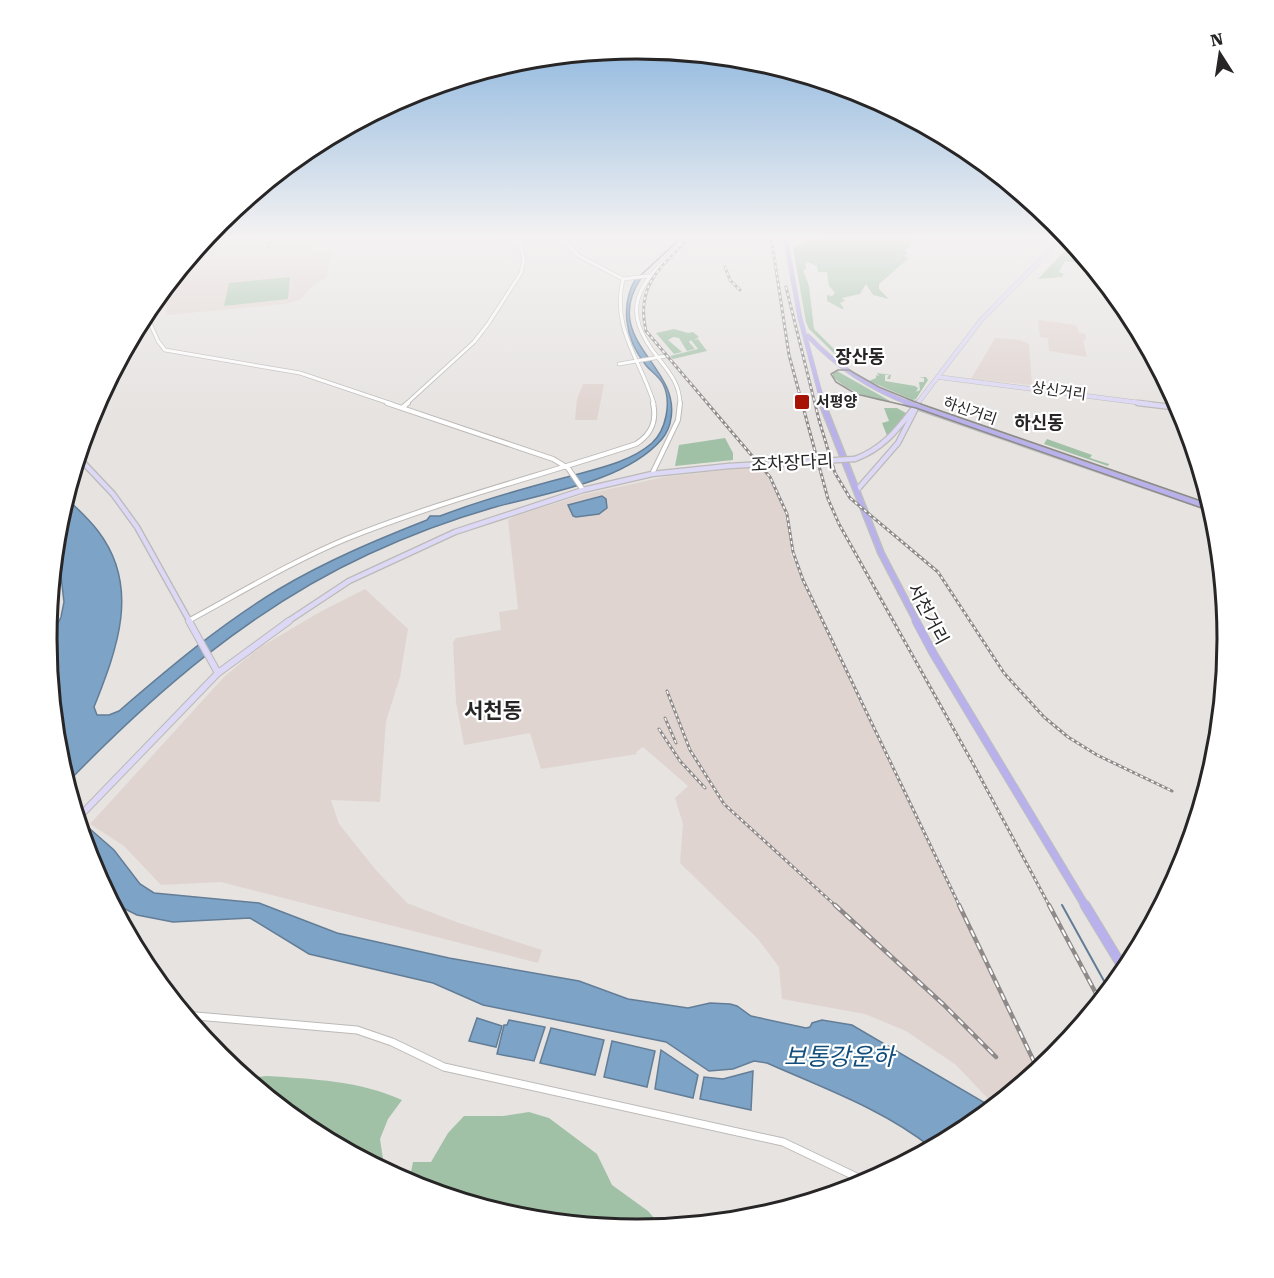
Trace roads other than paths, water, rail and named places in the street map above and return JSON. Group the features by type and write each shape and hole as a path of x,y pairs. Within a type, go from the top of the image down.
{"main road":[{"name":"서천거리","path":"796,296 823,406 881,553 913,619 1119,961"},
{"path":"857,490 901,439 909,427 916,405 982,319 1005,296"},
{"name":"하신거리","path":"805,333 826,356 842,369 873,388 1201,504"},
{"name":"상신거리","path":"938,377 1168,406"},
{"name":"조차장다리","path":"84,812 218,672 310,605 366,572 455,532 582,488 652,474 729,466 855,459 872,453 886,443 916,405"},
{"path":"85,464 130,516 218,672"}],"street":[{"path":"403,408 474,342 506,296"},
{"path":"190,623 260,583 359,534 434,508 568,468 636,444 650,432 654,424 655,412 620,310 621,296"},
{"path":"639,296 636,314 644,338 675,380 681,405 674,431 653,466 652,474"},
{"path":"151,324 161,347 169,352 300,373 553,459 568,468 582,488"},
{"path":"619,364 638,363 666,356"},
{"path":"196,1015 357,1030 395,1041 444,1067 772,1139 855,1176"}],"water":[{"path":"629,296 633,296 630,319 635,336 664,382 671,399 671,418 668,429 662,439 646,454 606,476 583,484 492,508 429,529 369,554 326,576 245,626 207,655 135,716 74,776 62,715 57,639 57,624 64,602 61,575 62,563 73,505 98,531 111,552 119,574 122,596 117,641 94,707 97,715 109,715 119,711 216,631 279,589 315,569 427,520 430,516 440,516 611,464 633,456 652,443 664,423 667,407 666,391 633,344 627,322"},
{"path":"602,496 606,499 607,508 599,514 573,516 568,505"},
{"name":"보통강운하","path":"90,829 114,850 140,884 154,893 259,903 337,933 449,958 579,981 628,999 688,1008 710,1003 730,1004 751,1016 806,1028 822,1020 852,1025 985,1103 924,1142 873,1111 767,1063 754,1061 733,1069 709,1071 666,1042 483,1005 433,983 309,954 250,918 173,922 137,915 124,908 101,861"},
{"path":"477,1018 502,1026 496,1047 469,1041"},
{"path":"509,1020 545,1027 534,1061 497,1054 504,1025 507,1025"},
{"path":"551,1028 604,1040 595,1075 540,1063"},
{"path":"612,1041 655,1051 647,1087 604,1077"},
{"path":"661,1050 698,1075 693,1098 655,1089"},
{"path":"753,1071 751,1110 700,1099 704,1077 723,1079"}],"waterway":[{"path":"1062,905 1104,982"}],"tram line":[{"path":"1200,500 918,403 879,387 849,370 838,370 831,374 836,382 856,394 916,408 1202,508"}],"railway":[{"path":"646,296 644,315 646,331 770,477 787,514 793,552 803,580 960,907"},
{"path":"780,296 789,355 828,499 839,524 1050,907"},
{"path":"788,296 819,420 835,473 850,498 938,572 1004,673 1044,717 1068,737 1097,755 1172,791"},
{"path":"667,691 690,750 724,804 837,907"},
{"path":"665,718 676,743"},
{"path":"659,729 680,761 705,788"},
{"path":"835,905 944,1005 996,1057"},
{"path":"959,905 1034,1061"},
{"path":"1049,905 1096,993"}],"place":[{"name":"서평양","path":"802,402"}],"district":[{"name":"장산동","path":"860,357"},
{"name":"하신동","path":"1039,423"},
{"name":"서천동","path":"493,711"}]}
